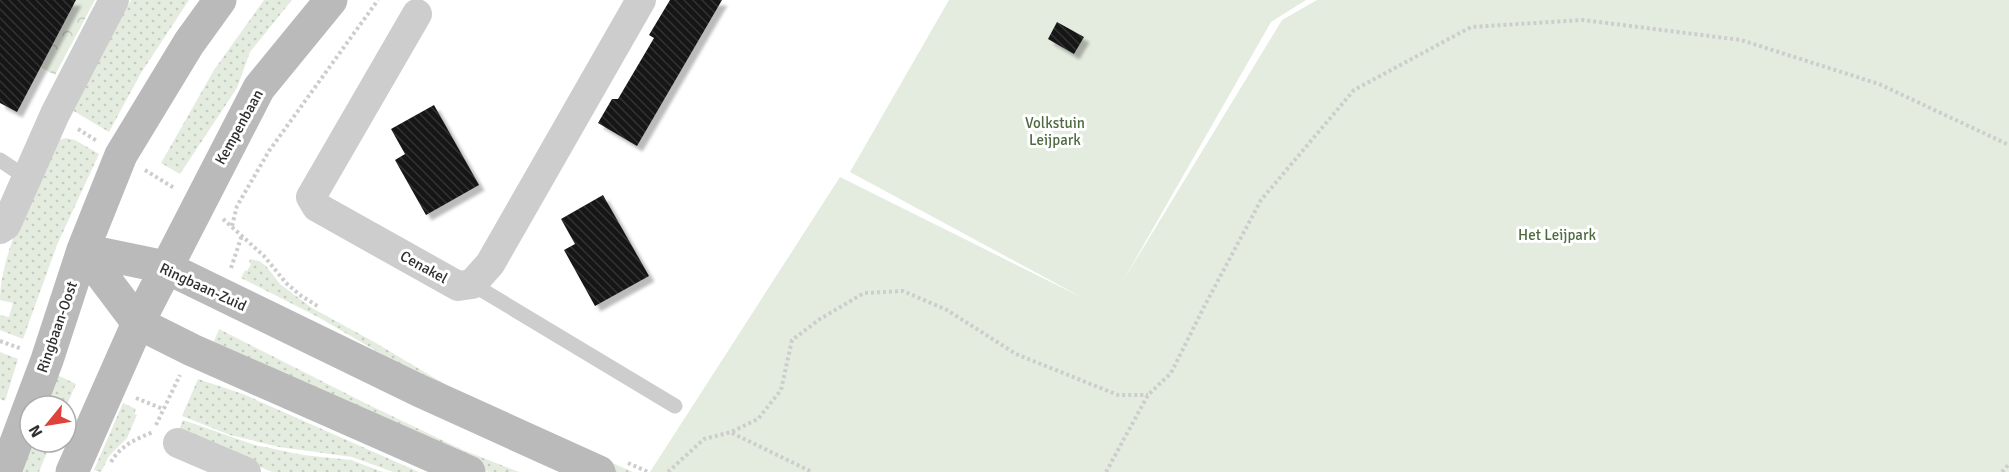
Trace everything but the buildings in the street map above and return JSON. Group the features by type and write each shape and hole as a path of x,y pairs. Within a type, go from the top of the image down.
{"main road":[{"path":"220,0 189,43 121,155 83,250 138,322 192,350 469,472"},
{"name":"Kempenbaan","path":"165,267 259,88 331,0"},
{"name":"Ringbaan-Zuid","path":"83,250 165,267 418,390 599,472"},
{"name":"Ringbaan-Oost","path":"5,472 47,360 83,250"},
{"path":"72,472 138,322 165,267"}],"street":[{"path":"0,229 6,225 55,114 114,0"},
{"path":"472,284 490,264 639,1"},
{"name":"Cenakel","path":"417,14 311,197 317,207 458,286 472,284"},
{"path":"166,437 246,472"}],"lane":[{"path":"0,160 27,178"},
{"path":"472,284 675,406"}],"path":[{"path":"232,225 237,206 269,151 378,0"},
{"path":"1106,472 1148,395 1171,373 1261,200 1354,90 1471,27 1583,20 1741,40 1879,84 2009,145"},
{"path":"55,114 198,202 232,225 242,235"},
{"path":"668,472 704,440 731,432 758,419 781,390 792,340 820,319 864,293 903,291 947,310 1016,354 1118,395 1148,395"},
{"path":"108,468 116,454 129,442 166,437 163,409 171,393"},
{"path":"731,432 812,472"},
{"path":"2002,472 2009,464"}],"green space":[{"path":"76,0 95,0 55,75 40,67"},
{"path":"131,0 189,0 141,73 109,132 72,110"},
{"path":"264,0 292,0 250,52 237,88 180,174 161,163 214,70"},
{"name":"Het Leijpark","path":"949,0 1306,0 1271,22 1123,281 1282,20 1317,0 2009,0 2009,472 650,472 840,177 1081,297 850,172"},
{"path":"66,138 75,140 99,154 57,245 23,339 0,330 0,315 9,317 13,303 0,300 5,263 50,148 56,141"},
{"path":"250,259 266,266 280,284 312,308 478,404 633,472 609,472 438,387 318,317 241,278 251,264"},
{"path":"219,329 463,450 519,472 488,472 353,413 212,346"},
{"path":"0,352 18,359 5,401 0,399"},
{"path":"55,374 76,384 72,394 49,394"},
{"path":"198,379 243,394 419,472 393,472 352,457 279,447 230,435 182,416"},
{"path":"123,403 136,409 134,414 137,415 127,438 109,456 101,472 94,470"},
{"path":"183,420 255,445 303,455 351,460 383,472 272,472 178,432"},
{"path":"29,454 46,454 39,472 23,472"}],"park label":[{"name":"Volkstuin Leijpark","path":"1055,132"}]}
